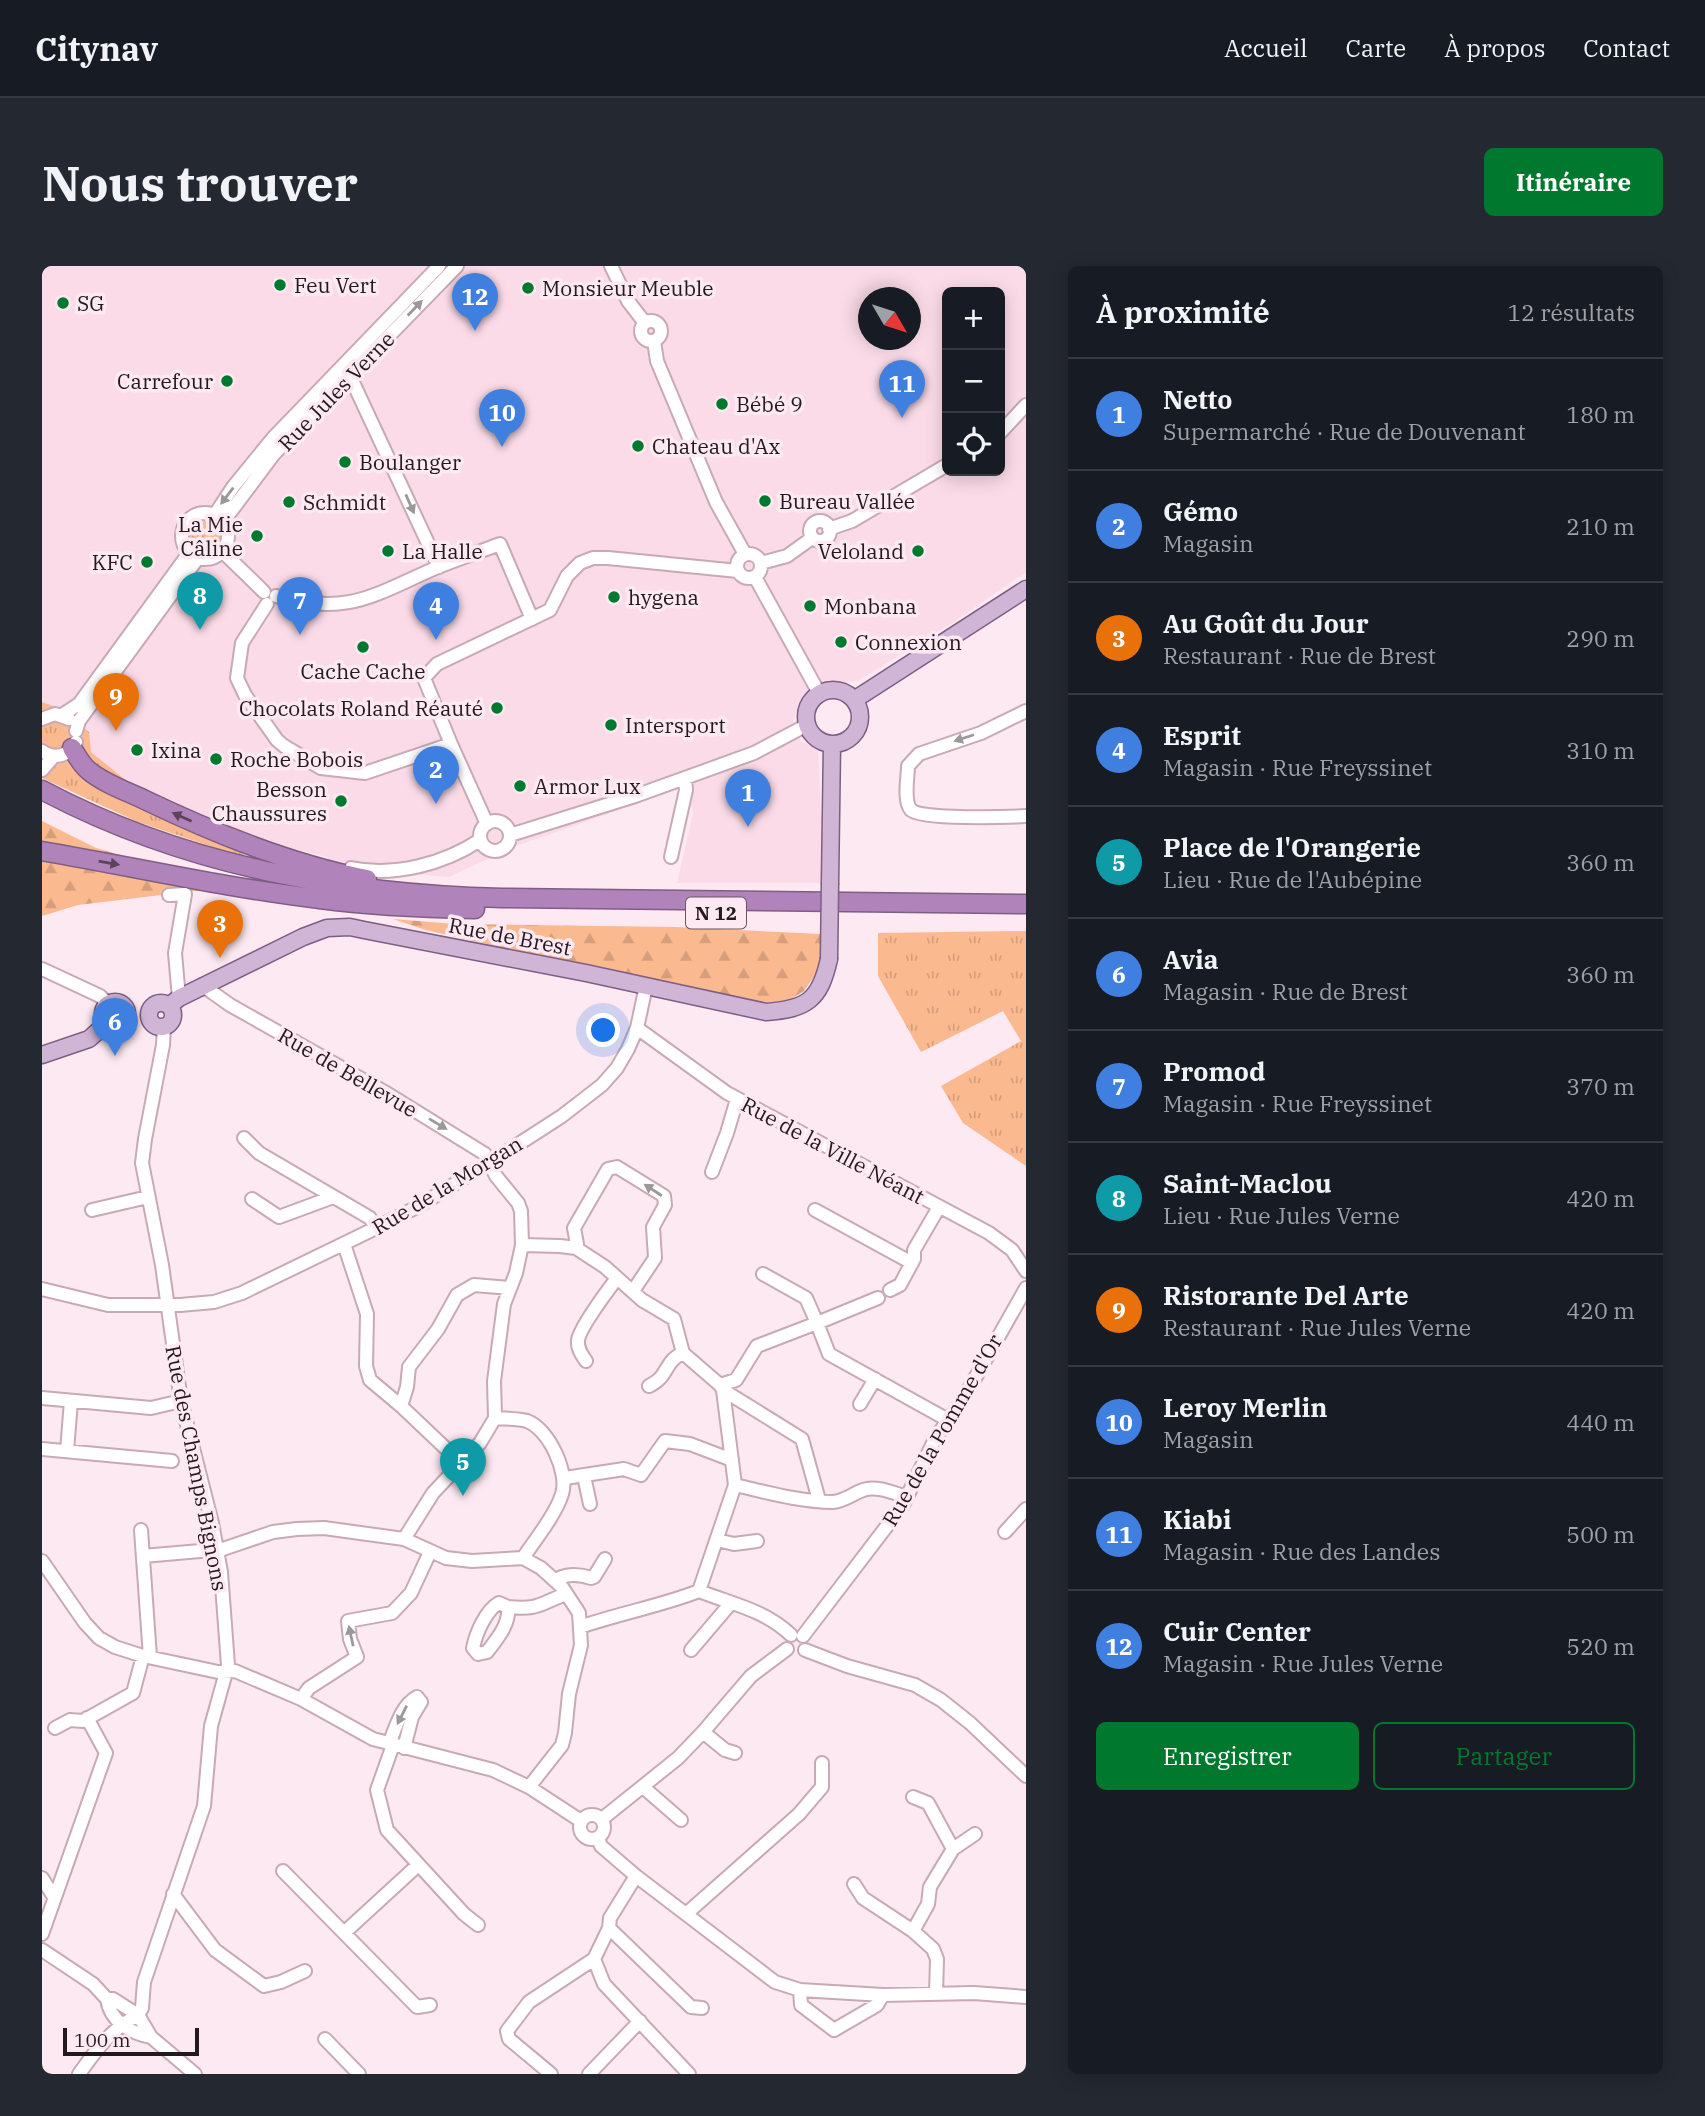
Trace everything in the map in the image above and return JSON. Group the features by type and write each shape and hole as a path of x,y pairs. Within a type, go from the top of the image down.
{"highway":[{"path":"74,740 79,761 96,776 185,819 268,851 344,874 388,883 464,890 502,898"},
{"name":"N 12","path":"45,798 142,835 262,871 370,890 502,898 1026,904"},
{"name":"N 12","path":"45,798 128,842 202,866 256,880 407,908 1026,916"},
{"path":"42,850 237,887 407,908"}],"main road":[{"path":"854,700 1026,589"},
{"path":"842,691 854,700 860,714 857,729 847,740 832,744 817,738 807,725 808,707 820,693 842,691"},
{"name":"Rue de Brest","path":"174,1002 202,985 303,937 327,928 350,927 765,1012 792,1010 807,1002 817,991 825,977 829,959 832,744"},
{"path":"107,1023 103,1014 108,1004 118,1003 126,1014 170,1023 174,1002"},
{"path":"107,1023 118,1026 126,1014"},
{"path":"42,1055 89,1039 107,1023"}],"street":[{"name":"Rue Jules Verne","path":"218,519 233,488 273,438 439,266"},
{"name":"Rue Jules Verne","path":"218,519 274,454 457,266"},
{"path":"611,266 628,301 645,323 641,329 642,336 654,341 657,362 716,502 745,554"},
{"path":"350,376 439,567"},
{"path":"1005,428 1026,405"},
{"path":"761,563 788,556 812,538 810,529 816,522 822,522 829,529 852,522 942,469"},
{"path":"200,514 218,519 227,534 222,551 211,558 193,556 183,543 185,525 200,514"},
{"path":"222,551 269,598 317,606 355,602 500,544 532,619"},
{"path":"745,554 757,555 761,563 761,571 754,577 743,576 738,570 738,559 745,554"},
{"path":"62,715 79,704 193,556"},
{"path":"42,769 48,754 61,756 74,740 79,721 193,556"},
{"path":"486,824 424,678 438,664 550,610 567,576 580,563 593,558 738,570"},
{"path":"754,577 820,693"},
{"path":"269,598 242,643 237,678 245,695 284,746 321,768 365,773 451,744"},
{"path":"1026,710 981,733 919,754 908,766 909,808 914,813 956,817 1026,816"},
{"path":"44,713 62,715 71,721 74,740"},
{"path":"510,835 754,753 807,725"},
{"path":"671,856 686,790 684,778"},
{"path":"501,822 506,825 510,835 507,846 500,851 488,850 480,840 480,833 486,824 501,822"},
{"path":"268,851 360,870 439,862 461,853 480,840"},
{"path":"169,895 185,894 175,953 174,1002"},
{"path":"42,969 100,996 108,1004"},
{"name":"Rue de Bellevue","path":"202,985 230,1005 485,1154 521,1211 522,1245 516,1273 503,1304 498,1342 494,1381 495,1419"},
{"name":"Rue de la Morgan","path":"42,1289 108,1305 174,1306 214,1302 242,1293 376,1228 417,1207 490,1162 562,1116 602,1085 617,1068 637,1028 646,986"},
{"name":"Rue des Champs Bignons","path":"144,1982 204,1806 211,1726 228,1665 226,1625 216,1549 181,1401 174,1306 142,1163 163,1045 154,1019"},
{"name":"Rue de la Ville Néant","path":"637,1028 737,1099 998,1239 1012,1250 1026,1271"},
{"path":"712,1172 737,1099"},
{"path":"244,1138 259,1153 370,1218 376,1228"},
{"path":"576,1248 578,1244 574,1228 608,1169 617,1167 664,1196 665,1205 653,1227 655,1258 633,1291"},
{"path":"92,1210 148,1197"},
{"path":"252,1199 279,1217 333,1197"},
{"path":"890,1290 900,1285 912,1263 914,1250 939,1207"},
{"path":"815,1210 912,1263"},
{"path":"998,1239 1008,1260 1026,1286"},
{"path":"344,1244 367,1314 366,1366 370,1380 460,1462"},
{"path":"522,1245 576,1248 605,1267 642,1300 674,1319 683,1353 721,1387 802,1439 819,1500"},
{"path":"763,1274 806,1298 829,1353 947,1420"},
{"path":"586,1361 580,1352 578,1339 604,1294 617,1278"},
{"path":"401,1406 409,1367 438,1329 457,1295 474,1285 510,1288"},
{"name":"Rue de la Pomme d'Or","path":"797,1635 889,1525 936,1437 961,1403 1026,1286"},
{"path":"721,1387 736,1380 757,1346 878,1298"},
{"path":"649,1386 660,1381 673,1357 683,1353"},
{"path":"860,1404 875,1379"},
{"path":"699,1591 735,1485 721,1387"},
{"path":"42,1398 151,1408 181,1401"},
{"path":"67,1451 71,1401"},
{"path":"404,1539 433,1493 480,1443 495,1419 526,1421 536,1426 549,1440 565,1478 562,1497 523,1558"},
{"path":"565,1478 624,1469 641,1475 665,1441 690,1444 732,1460"},
{"path":"42,1449 172,1461"},
{"path":"584,1476 590,1504"},
{"path":"735,1485 779,1495 819,1500 842,1501 864,1489 876,1488 906,1497"},
{"path":"1005,1532 1026,1509"},
{"path":"143,1556 223,1549 273,1532 324,1528 404,1539 446,1558 472,1561 523,1558 541,1568 566,1594 579,1614 581,1646 569,1694 562,1745 529,1787"},
{"path":"55,1728 71,1720 83,1721 133,1693 146,1657 141,1530"},
{"path":"716,1540 734,1544 757,1541"},
{"path":"301,1699 309,1688 357,1657 350,1639 348,1621 392,1613 411,1593 430,1552"},
{"path":"555,1581 560,1577 594,1577 605,1559"},
{"path":"42,1561 85,1623 99,1638 115,1647 146,1657 225,1673 235,1671 301,1699 373,1739 493,1770 529,1787 581,1821"},
{"path":"580,1627 608,1617 670,1602 699,1591 760,1612 807,1643 805,1650"},
{"path":"486,1667 481,1654 473,1648 493,1606 499,1603 527,1609 542,1606 566,1594"},
{"path":"691,1650 731,1603"},
{"path":"481,1654 487,1652 498,1637 509,1616 508,1606"},
{"path":"787,1649 786,1643 797,1635"},
{"path":"787,1649 796,1654 805,1650 847,1666 915,1685 941,1700 970,1723 1026,1776"},
{"path":"602,1819 643,1787 703,1732 751,1676 787,1649"},
{"path":"42,1934 106,1753 88,1718"},
{"path":"703,1732 725,1750 735,1753"},
{"path":"395,1745 377,1790 387,1830 464,1914 478,1925"},
{"path":"686,1914 799,1814 822,1787 822,1763"},
{"path":"643,1787 681,1820"},
{"path":"913,1797 928,1804 953,1849"},
{"path":"591,1814 602,1819 605,1829 598,1838 590,1839 583,1835 581,1821 591,1814"},
{"path":"913,1931 928,1904 930,1886 953,1849 975,1834"},
{"path":"598,1838 601,1846 636,1876 775,1982 800,1990 883,1995 974,1993 1026,1997"},
{"path":"345,1933 418,1865"},
{"path":"283,1871 417,2007 430,2005"},
{"path":"551,2074 509,2039 507,2031 529,2002 594,1959 609,1928 610,1918 636,1876"},
{"path":"42,1878 54,1897"},
{"path":"854,1884 863,1898 913,1931 933,1949 937,1959 936,1994"},
{"path":"173,1894 215,1950 264,1986 281,1982 304,1971"},
{"path":"609,1928 691,2007 702,2008"},
{"path":"42,1950 93,1984 107,1998 138,2015 151,2037 195,2074"},
{"path":"594,1959 604,1984 689,2074"},
{"path":"121,2023 127,2007 144,1982"},
{"path":"79,2074 121,2023 138,2015 142,2008 144,1982"},
{"path":"800,1990 801,2005 834,2030 877,2005 883,1995"},
{"path":"107,1998 108,2010 121,2023 132,2031 151,2037"},
{"path":"589,2074 640,2021"},
{"path":"325,2039 359,2074"}],"shaded area":[{"path":"42,266 1026,266 1026,572 954,622 859,680 845,683 828,680 802,697 793,721 801,742 818,751 824,883 677,883 693,814 688,786 513,847 449,877 329,867 327,857 263,841 197,816 132,785 91,752 59,708 42,702"}],"green space":[{"path":"205,521 217,526 222,538 217,550 205,555 193,550 188,538 193,526"},
{"path":"42,702 59,708 89,732 91,752 132,785 197,816 248,835 243,857 138,822 42,778"},
{"path":"42,821 96,848 152,864 150,875 203,890 78,905 42,916"},
{"path":"393,919 455,924 676,927 821,934 822,956 815,975 804,991 786,1002 759,1003 426,930"},
{"path":"1026,931 1026,1166 963,1123 941,1086 1021,1041 1003,1011 921,1052 878,976 878,933"}],"place":[{"name":"Feu Vert","path":"280,285"},
{"name":"Monsieur Meuble","path":"528,288"},
{"name":"SG","path":"63,303"},
{"name":"Cuir Center","path":"475,331"},
{"name":"Carrefour","path":"227,381"},
{"name":"Bébé 9","path":"722,404"},
{"name":"Kiabi","path":"902,418"},
{"name":"Chateau d'Ax","path":"638,446"},
{"name":"Leroy Merlin","path":"502,447"},
{"name":"Boulanger","path":"345,462"},
{"name":"Bureau Vallée","path":"765,501"},
{"name":"Schmidt","path":"289,502"},
{"name":"La Mie Câline","path":"257,536"},
{"name":"La Halle","path":"388,551"},
{"name":"Veloland","path":"918,551"},
{"name":"KFC","path":"147,562"},
{"name":"hygena","path":"614,597"},
{"name":"Monbana","path":"810,606"},
{"name":"Saint-Maclou","path":"200,630"},
{"name":"Promod","path":"300,635"},
{"name":"Esprit","path":"436,640"},
{"name":"Connexion","path":"841,642"},
{"name":"Cache Cache","path":"363,647"},
{"name":"Chocolats Roland Réauté","path":"497,708"},
{"name":"Intersport","path":"611,725"},
{"name":"Ristorante Del Arte","path":"116,731"},
{"name":"Ixina","path":"137,750"},
{"name":"Roche Bobois","path":"216,759"},
{"name":"Armor Lux","path":"520,786"},
{"name":"Besson Chaussures","path":"341,801"},
{"name":"Gémo","path":"436,804"},
{"name":"Netto","path":"748,827"},
{"name":"Au Goût du Jour","path":"220,958"},
{"name":"Avia","path":"115,1056"},
{"name":"Place de l'Orangerie","path":"463,1496"}]}
